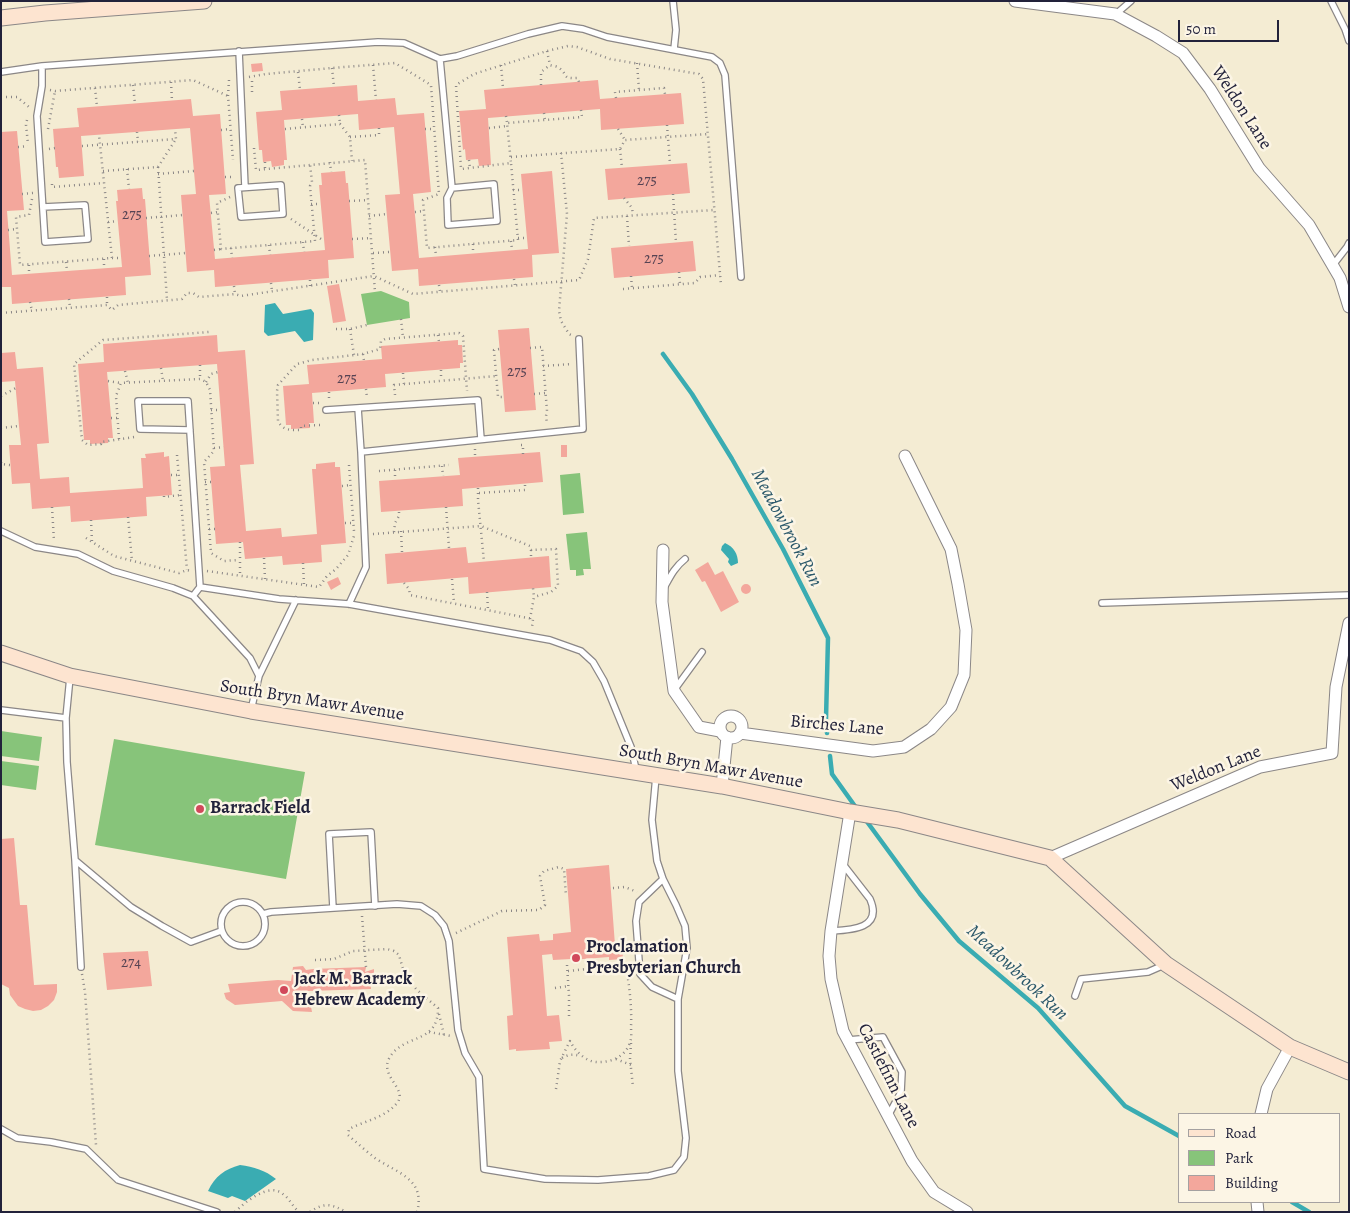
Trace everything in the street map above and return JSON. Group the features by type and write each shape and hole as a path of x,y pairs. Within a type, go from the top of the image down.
{"main road":[{"path":"1,18 45,7 204,1"},
{"name":"South Bryn Mawr Avenue","path":"1,653 70,676 251,711 722,786 853,813 898,820 1050,858 1166,964 1290,1047 1349,1072"}],"street":[{"name":"Weldon Lane","path":"1015,1 1115,14 1156,36 1183,54 1210,89 1259,168 1309,225 1340,278 1349,307"},
{"name":"Birches Lane","path":"724,734 732,738 740,733 873,750 904,747 931,728 951,707 964,675 966,630 958,584 950,549 905,456"},
{"path":"663,550 662,602 674,691 700,727 724,734"},
{"name":"Weldon Lane","path":"1050,858 1260,767 1332,754 1336,687 1349,623"},
{"path":"722,786 724,734 720,726 722,721 730,716 735,717 741,724 742,729 740,733"},
{"name":"Castlefinn Lane","path":"853,813 842,862 829,956 831,979 843,1031 912,1161 934,1192 967,1212"},
{"path":"1261,1113 1267,1089 1290,1047"}],"lane":[{"path":"673,1 676,30 674,49"},
{"path":"1115,14 1132,1"},
{"path":"1331,1 1345,29 1349,42"},
{"path":"1,72 42,66 386,42 404,43 414,46 440,59 457,56 528,34 562,26 583,29 607,37 712,57 720,62 725,75 741,277"},
{"path":"239,51 246,187"},
{"path":"440,59 452,188 447,198 448,225 497,221 494,184 452,188"},
{"path":"42,66 37,116 45,242 88,239 85,205 43,207"},
{"path":"281,185 284,214 241,217 238,188 281,185"},
{"path":"1333,265 1349,243"},
{"path":"361,452 583,429 579,339"},
{"path":"326,410 478,400 481,439"},
{"path":"190,430 140,429 138,401 188,401 190,430 200,587 193,596"},
{"path":"350,604 366,567 358,408"},
{"path":"1,532 35,547 78,554 113,571 173,588 193,596 250,658 259,676"},
{"path":"662,593 672,573 684,559"},
{"path":"200,587 296,600 350,604 550,640 581,651 592,662 604,681 631,747 635,773"},
{"path":"1102,603 1349,595"},
{"path":"251,711 259,676 296,600"},
{"path":"674,691 702,652"},
{"path":"70,676 66,718 67,762 81,968"},
{"path":"1,710 66,718"},
{"path":"263,914 397,904 421,906 435,915 444,926 448,937 460,1035 465,1052 478,1077 484,1169 545,1179 598,1180 649,1176 674,1170 684,1157 686,1138 678,1071 678,999 687,948 685,926 662,879 657,862 652,820 656,776"},
{"path":"333,908 329,834 371,832 375,906"},
{"path":"75,860 131,907 191,942 221,931"},
{"path":"831,932 862,928 867,924 873,912 870,899 842,862"},
{"path":"662,879 639,902 636,921 640,974 652,987 678,999"},
{"path":"245,902 252,904 263,914 265,921 262,936 251,945 244,947 236,946 225,938 221,931 222,917 225,910 231,905 245,902"},
{"path":"1075,996 1081,979 1148,972 1166,964"},
{"path":"848,1040 882,1037 902,1072 901,1092 888,1116"},
{"path":"1,1129 17,1138 86,1149 118,1180 217,1212"}],"path":[{"path":"511,163 461,169 456,86 474,74 559,47 568,46 577,47 610,59 699,74 703,79 721,285"},
{"path":"547,51 550,64"},
{"path":"233,162 228,96 230,80 266,74 395,63 431,85 439,194 423,200 427,248 527,238"},
{"path":"637,63 639,90"},
{"path":"550,64 560,68 565,76 578,78 579,82"},
{"path":"541,85 542,72 550,64"},
{"path":"374,65 376,100"},
{"path":"501,66 504,88"},
{"path":"332,68 334,87"},
{"path":"298,72 300,90"},
{"path":"252,77 252,95"},
{"path":"41,91 193,80 228,96"},
{"path":"171,82 172,101"},
{"path":"133,85 135,104"},
{"path":"95,88 97,107"},
{"path":"616,98 615,92 639,90 664,88 665,94"},
{"path":"47,135 55,91"},
{"path":"1,97 17,97 30,108"},
{"path":"489,128 545,120 582,118 581,110"},
{"path":"544,113 545,120"},
{"path":"340,115 340,124 350,137 352,161"},
{"path":"506,116 518,238"},
{"path":"302,118 303,128"},
{"path":"285,129 340,124"},
{"path":"667,125 670,164"},
{"path":"350,137 380,135 379,128"},
{"path":"167,300 158,167 176,139 175,129"},
{"path":"221,130 230,129"},
{"path":"425,129 434,129"},
{"path":"618,129 625,140"},
{"path":"137,132 138,142"},
{"path":"625,140 708,134"},
{"path":"82,146 176,139"},
{"path":"622,168 620,149 625,140"},
{"path":"254,141 256,170 365,160 375,292"},
{"path":"48,142 49,149 55,148"},
{"path":"18,147 28,146"},
{"path":"511,157 620,149"},
{"path":"561,153 566,214 559,311 561,321 569,334 579,339"},
{"path":"469,160 470,168"},
{"path":"265,162 265,169"},
{"path":"330,162 330,172"},
{"path":"214,250 314,241 310,164"},
{"path":"103,172 158,167"},
{"path":"127,170 129,189"},
{"path":"158,174 194,171"},
{"path":"225,177 233,177 234,171"},
{"path":"52,178 52,187 104,183"},
{"path":"513,190 523,190"},
{"path":"22,194 33,193"},
{"path":"673,194 676,242"},
{"path":"221,249 217,203 230,197"},
{"path":"624,198 632,208 633,215"},
{"path":"349,201 368,200"},
{"path":"311,204 321,204"},
{"path":"107,296 107,305 112,310 118,305 182,299 187,293 193,293 199,297 235,294 241,296 374,276 413,294 579,280 588,259 594,218 714,210"},
{"path":"415,212 424,211"},
{"path":"211,213 218,212"},
{"path":"284,214 324,240"},
{"path":"369,216 387,214"},
{"path":"146,218 182,215"},
{"path":"626,216 629,246"},
{"path":"108,222 118,220"},
{"path":"8,230 17,229"},
{"path":"352,239 371,238"},
{"path":"511,241 512,250"},
{"path":"303,242 304,252"},
{"path":"473,244 474,253"},
{"path":"269,245 270,255"},
{"path":"435,247 436,256"},
{"path":"231,248 232,258"},
{"path":"372,253 390,252"},
{"path":"149,256 186,253"},
{"path":"112,258 121,258"},
{"path":"104,259 104,268"},
{"path":"66,262 67,271"},
{"path":"28,264 29,274"},
{"path":"679,272 680,284"},
{"path":"623,289 695,283 700,277 720,275"},
{"path":"631,276 632,288"},
{"path":"514,278 515,286"},
{"path":"310,280 310,286"},
{"path":"271,283 272,292"},
{"path":"439,285 440,292"},
{"path":"234,286 235,294"},
{"path":"69,300 70,308"},
{"path":"30,302 32,311"},
{"path":"1,313 107,305"},
{"path":"401,319 401,344"},
{"path":"336,329 350,329 367,325"},
{"path":"350,329 354,355"},
{"path":"197,332 198,337"},
{"path":"134,437 88,445 82,440 74,364 103,340 209,332"},
{"path":"320,425 301,426 301,430 287,430 281,425 278,421 276,391 278,385 297,364 380,350 381,341 385,339 459,333 462,336 467,400"},
{"path":"160,335 160,340"},
{"path":"438,335 439,342"},
{"path":"122,338 122,343"},
{"path":"530,348 542,346 548,433"},
{"path":"499,349 494,350 496,376 498,397 503,397"},
{"path":"363,354 364,360"},
{"path":"326,358 326,363"},
{"path":"543,366 580,364"},
{"path":"200,365 200,379"},
{"path":"161,368 163,381"},
{"path":"441,370 442,380"},
{"path":"125,371 128,383"},
{"path":"206,382 211,374 218,372"},
{"path":"403,373 404,384"},
{"path":"395,396 394,385 496,376"},
{"path":"108,381 121,383"},
{"path":"1,396 16,388"},
{"path":"366,389 367,398"},
{"path":"329,392 329,402"},
{"path":"534,394 546,393"},
{"path":"312,404 321,403"},
{"path":"211,410 221,410"},
{"path":"111,418 118,418"},
{"path":"1,428 19,426"},
{"path":"214,448 224,448"},
{"path":"475,449 475,457"},
{"path":"177,455 187,570"},
{"path":"1,464 10,465"},
{"path":"86,538 114,556 179,573 187,570 206,570 320,587 327,576 348,555 354,536 349,465"},
{"path":"379,471 449,465"},
{"path":"442,466 443,476"},
{"path":"395,470 396,480"},
{"path":"171,475 179,475"},
{"path":"205,482 211,482"},
{"path":"479,493 526,490 525,484"},
{"path":"342,486 351,485"},
{"path":"478,488 484,562"},
{"path":"164,496 180,495"},
{"path":"52,507 54,549"},
{"path":"446,507 449,548"},
{"path":"394,532 399,511"},
{"path":"128,517 132,561"},
{"path":"91,520 92,542"},
{"path":"345,524 353,523"},
{"path":"354,536 480,526 530,546 531,558"},
{"path":"209,529 215,529"},
{"path":"401,531 402,552"},
{"path":"240,542 240,575"},
{"path":"531,550 556,549 558,586 551,592 534,598"},
{"path":"264,558 265,579"},
{"path":"303,563 304,585"},
{"path":"452,579 454,603"},
{"path":"404,583 409,589 410,595 534,619 530,636"},
{"path":"530,619 534,598 533,588"},
{"path":"486,592 488,610"},
{"path":"448,937 502,911 539,910 545,905 540,876 544,871 564,869 566,896"},
{"path":"612,888 625,887 645,896"},
{"path":"362,906 366,967"},
{"path":"315,960 334,959 353,951 387,949 394,951 399,956 406,976 417,990 438,1008 444,1035"},
{"path":"567,965 570,1017"},
{"path":"626,965 632,1011 631,1065 633,1087"},
{"path":"568,971 639,965"},
{"path":"81,968 85,992 97,1160"},
{"path":"555,988 569,986"},
{"path":"417,1212 419,1194 414,1184 376,1158 348,1135 349,1130 386,1112 397,1103 400,1097 387,1072 388,1062 392,1054 401,1047 429,1032 438,1018 438,1010"},
{"path":"429,1032 449,1036 460,1035"},
{"path":"556,1089 561,1058 570,1041 574,1049 592,1062 616,1059 628,1048 631,1042"},
{"path":"561,1058 569,1054 584,1057"},
{"path":"616,1059 631,1065"},
{"path":"235,1212 262,1192 276,1190 284,1194 299,1212"},
{"path":"310,1212 326,1204 346,1212"}],"green space":[{"path":"381,291 409,302 410,318 367,325 361,294"},
{"path":"580,473 584,513 563,515 560,475"},
{"path":"587,532 591,569 583,569 584,575 576,576 576,570 570,570 566,534"},
{"path":"1,731 42,737 39,761 1,756"},
{"name":"Barrack Field","path":"114,739 305,772 286,879 95,845"},
{"path":"1,761 39,766 36,790 1,785"}],"water":[{"path":"275,303 283,314 311,309 314,313 313,340 304,342 295,331 268,336 264,332 265,305"},
{"path":"725,543 735,551 738,563 731,566 728,562 729,559 721,550"},
{"path":"240,1165 259,1169 276,1179 245,1201 232,1196 228,1198 208,1191 221,1174"}],"building":[{"path":"262,63 263,71 252,72 251,64"},
{"path":"598,80 600,99 681,93 684,124 601,130 600,109 488,118 491,165 479,166 478,159 466,160 465,149 463,150 459,111 486,109 484,90"},
{"path":"357,85 358,101 395,98 397,115 424,113 431,192 413,194 419,258 528,249 521,174 552,171 559,253 532,255 533,277 419,286 418,269 392,271 385,195 400,194 394,127 359,130 358,114 284,120 287,160 284,160 284,165 272,167 271,161 263,162 262,150 259,150 256,112 282,110 280,91"},
{"path":"191,99 193,116 220,114 226,194 209,195 215,259 325,250 319,185 322,185 321,173 345,171 346,183 348,183 354,258 328,260 329,278 215,287 214,270 187,272 181,195 196,194 190,128 81,136 84,176 59,178 58,167 56,167 53,129 79,127 77,108"},
{"path":"17,131 24,210 7,211 12,275 122,267 116,201 118,201 117,190 142,188 143,199 145,199 151,275 125,277 126,295 12,304 11,287 1,287 1,132"},
{"path":"687,163 690,193 608,200 605,169"},
{"path":"693,241 696,271 614,278 611,248"},
{"path":"339,284 346,321 333,323 327,286"},
{"path":"529,328 536,410 505,412 498,330"},
{"path":"217,335 218,352 245,350 254,464 240,465 246,531 281,528 282,537 317,534 312,469 316,469 316,464 335,462 335,467 340,467 346,543 321,545 322,562 283,565 282,556 245,559 243,542 216,544 210,467 225,466 217,364 107,372 113,438 108,438 108,443 90,444 90,440 84,440 78,364 104,362 103,344"},
{"path":"458,340 458,345 462,345 463,363 460,363 460,368 385,374 386,387 312,393 314,423 309,423 310,428 291,429 291,425 286,425 283,386 309,384 307,365 382,359 381,346"},
{"path":"15,352 17,369 43,367 49,443 37,444 40,479 69,477 70,493 143,488 141,458 146,458 145,454 164,452 164,457 169,456 172,495 146,497 147,516 71,522 70,506 32,509 30,483 12,484 9,445 21,445 15,381 1,382 1,353"},
{"path":"561,445 567,445 567,457 561,457"},
{"path":"540,452 543,482 462,489 463,506 381,512 379,481 460,475 458,458"},
{"path":"466,547 468,563 549,556 551,587 469,594 468,577 387,584 385,554"},
{"path":"708,562 715,575 723,571 739,602 721,612 705,581 702,582 695,570"},
{"path":"338,577 341,584 331,590 327,582"},
{"path":"744,584 748,584 751,589 750,593 744,594 741,591 741,587"},
{"path":"14,838 20,905 27,905 34,985 57,984 54,1000 41,1010 33,1011 18,1006 10,995 9,988 1,984 1,839"},
{"name":"Proclamation Presbyterian Church","path":"609,865 615,945 622,944 623,959 609,960 609,957 553,960 552,954 542,955 547,1016 559,1015 562,1041 549,1042 550,1049 509,1050 507,1016 513,1015 507,937 539,934 540,941 553,940 553,934 571,932 566,869"},
{"path":"148,951 152,986 107,990 103,953"},
{"name":"Jack M. Barrack Hebrew Academy","path":"303,966 306,970 366,967 365,972 374,969 374,980 370,979 371,989 308,991 312,1012 293,1011 282,1001 235,1005 226,999 224,993 230,992 228,984 278,980 291,981 293,967"}],"waterway":[{"name":"Meadowbrook Run","path":"663,354 692,394 732,459 783,549 828,638 827,733"},
{"name":"Meadowbrook Run","path":"830,756 832,774 857,809"},
{"name":"Meadowbrook Run","path":"865,819 920,894 959,941 1038,1008 1125,1106 1178,1135"},
{"name":"Meadowbrook Run","path":"1294,1203 1309,1212"}],"place":[{"name":"Barrack Field","path":"200,809"},
{"name":"Proclamation Presbyterian Church","path":"576,958"},
{"name":"Jack M. Barrack Hebrew Academy","path":"284,990"}]}
